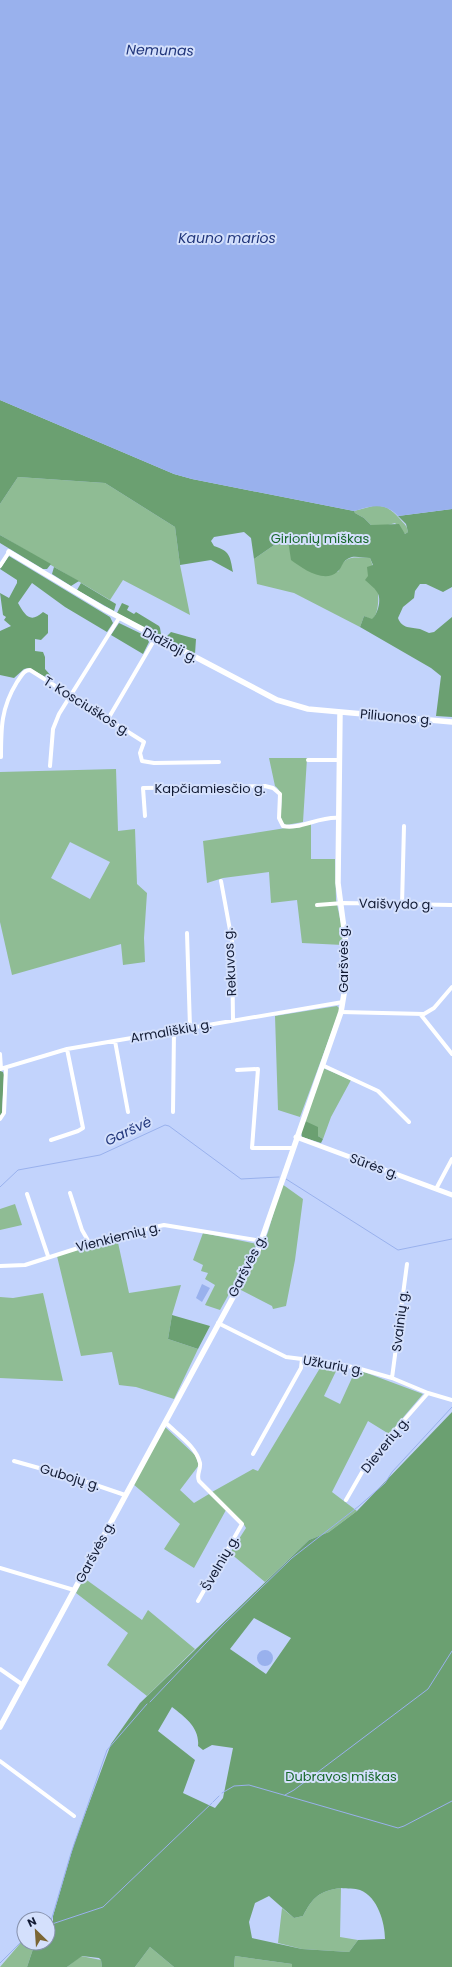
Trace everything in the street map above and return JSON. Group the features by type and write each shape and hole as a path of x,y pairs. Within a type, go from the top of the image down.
{"main road":[{"name":"Didžioji g.","path":"9,552 119,618 277,700 308,709 340,712"},
{"name":"Piliuonos g.","path":"340,712 452,722"},
{"name":"Garšvės g.","path":"0,1728 262,1241 292,1148 341,1012 343,1002 346,944 338,883 340,712"}],"street":[{"path":"0,566 9,552"},
{"path":"50,766 53,729 59,714 70,694 119,618"},
{"path":"108,719 156,637"},
{"name":"T. Kosciuškos g.","path":"1,757 2,722 4,710 23,673 30,670 144,742 140,753 142,761 154,763 219,762"},
{"path":"308,760 339,760"},
{"name":"Kapčiamiesčio g.","path":"145,816 143,788 265,786 273,788 280,794 279,818 283,826 293,826 331,817 339,818"},
{"path":"402,905 404,826"},
{"name":"Rekuvos g.","path":"221,881 232,941 233,1020"},
{"name":"Vaišvydo g.","path":"317,905 452,905"},
{"path":"187,933 190,1027"},
{"path":"341,1012 421,1015 434,1008 452,988"},
{"name":"Armališkių g.","path":"3,1069 68,1049 343,1002"},
{"path":"421,1015 452,1054"},
{"path":"173,1112 174,1030"},
{"path":"115,1041 128,1112"},
{"path":"51,1140 78,1131 82,1128 68,1049"},
{"path":"0,1054 3,1069 4,1113 0,1119"},
{"path":"322,1065 378,1091 409,1122"},
{"path":"237,1070 258,1069 252,1148 292,1148"},
{"name":"Sūrės g.","path":"296,1138 452,1195"},
{"path":"436,1189 452,1159"},
{"path":"70,1193 82,1230 90,1244"},
{"path":"27,1194 48,1256"},
{"name":"Vienkiemių g.","path":"0,1266 25,1265 48,1256 152,1226 164,1225 262,1241"},
{"name":"Svainių g.","path":"392,1378 407,1264"},
{"name":"Užkurių g.","path":"217,1323 286,1357 334,1362 392,1378 428,1393 452,1400"},
{"path":"253,1454 301,1368 302,1359"},
{"name":"Dieverių g.","path":"346,1500 369,1460 428,1393"},
{"name":"Švelnių g.","path":"165,1422 197,1453 200,1465 197,1475 199,1481 242,1524 198,1601"},
{"name":"Gubojų g.","path":"14,1460 78,1478 125,1495"},
{"path":"0,1568 74,1590"},
{"path":"0,1669 23,1685"},
{"path":"0,1761 74,1816"}],"green space":[{"name":"Girionių miškas","path":"0,400 174,474 192,479 354,511 371,525 399,524 405,534 408,532 406,524 398,516 452,509 452,587 443,592 426,584 420,584 415,591 414,598 403,607 398,618 404,626 420,629 429,633 434,632 452,617 452,717 436,716 441,676 431,668 360,627 364,616 372,619 379,606 377,592 365,580 368,576 367,567 373,565 370,558 352,557 346,560 339,570 332,575 320,576 313,574 291,560 288,540 280,541 254,559 251,538 244,532 214,537 211,541 214,546 226,552 231,562 233,572 211,560 180,565 175,527 105,483 18,477 0,504"},
{"path":"18,477 105,483 175,527 180,565 190,615 123,580 110,600 0,535 0,504"},
{"path":"373,506 382,506 391,511 405,525 408,532 405,534 395,523 388,525 371,525 354,511"},
{"path":"0,535 51,564 47,569 43,569 0,543"},
{"path":"288,539 338,572 344,562 351,558 370,558 375,572 378,590 378,607 372,620 364,616 360,627 294,593 257,584 254,559 280,541"},
{"path":"9,556 110,617 113,623 107,632 65,607 32,583 18,603 23,611 31,618 38,616 43,612 48,615 48,633 41,640 35,639 35,651 43,652 45,657 45,669 52,677 51,680 29,668 24,669 14,678 0,675 0,631 11,626 4,620 6,617 3,615 0,593 9,598 17,583 17,580 0,569"},
{"path":"54,567 79,581 71,586 52,574"},
{"path":"81,583 116,604 114,611 77,590"},
{"path":"122,603 129,606 127,610 134,614 136,612 159,626 161,634 158,635 117,613"},
{"path":"119,623 146,636 149,642 143,654 111,635"},
{"path":"171,632 196,639 195,654 165,638"},
{"path":"269,758 307,758 303,822 286,825 282,822 281,794 275,786"},
{"path":"116,769 118,831 135,829 137,884 147,893 144,938 145,962 123,965 121,944 12,975 0,922 0,772","holes":["70,842 110,862 90,899 51,878"]},
{"path":"311,824 311,859 335,859 336,900 341,923 343,945 302,943 297,900 271,903 269,872 223,878 207,883 203,841"},
{"path":"337,1006 340,1009 300,1117 278,1110 275,1016"},
{"path":"323,1068 351,1080 331,1117 323,1139 318,1136 305,1121"},
{"path":"0,1071 3,1072 4,1075 2,1114 0,1117"},
{"path":"305,1121 318,1127 318,1136 323,1139 321,1143 302,1137 301,1132"},
{"path":"282,1184 303,1199 295,1260 286,1306 273,1309 272,1306 239,1289 261,1250 268,1232"},
{"path":"15,1204 22,1225 0,1230 0,1209"},
{"path":"203,1233 257,1244 220,1310 205,1305 215,1285 205,1279 208,1273 201,1271 203,1265 193,1260"},
{"path":"117,1238 129,1293 181,1285 172,1315 168,1339 198,1349 174,1399 136,1387 119,1385 112,1352 81,1356 57,1256"},
{"path":"43,1293 63,1381 0,1378 0,1297 13,1298"},
{"path":"172,1315 210,1326 198,1349 168,1339"},
{"path":"323,1363 339,1365 324,1396 340,1404 356,1369 423,1394 389,1434 368,1421 332,1492 357,1511 329,1532 309,1540 265,1582 230,1553 246,1528 243,1523 212,1492 253,1469 258,1471"},
{"name":"Dubravos miškas","path":"452,1412 452,1967 292,1967 292,1964 235,1956 234,1967 174,1967 150,1947 135,1967 102,1967 101,1960 99,1958 82,1956 67,1967 27,1967 32,1951 56,1951 56,1911 54,1911 74,1844 111,1744 140,1703 309,1540 329,1532 357,1511","holes":["254,1618 291,1638 266,1674 230,1649","172,1707 194,1728 197,1734 198,1746 203,1750 212,1745 233,1748 223,1798 215,1808 183,1793 195,1760 158,1731","341,1888 358,1889 372,1898 382,1918 385,1939 358,1940 349,1952 302,1949 252,1938 249,1922 255,1903 269,1896 294,1918 303,1916 310,1904 322,1893"]},
{"path":"164,1426 195,1455 199,1465 180,1490 194,1503 209,1494 226,1510 194,1568 164,1549 180,1524 133,1484"},
{"path":"84,1578 142,1620 148,1610 195,1649 147,1696 107,1665 128,1633 76,1593"},
{"path":"341,1888 340,1937 358,1940 349,1952 302,1949 278,1943 282,1908 294,1918 303,1916 310,1904 322,1893"},
{"path":"150,1947 174,1967 135,1967"},
{"path":"16,1948 16,1951 32,1951 27,1967 0,1967"},
{"path":"81,1956 101,1960 102,1967 67,1967"},
{"path":"235,1956 292,1964 292,1967 234,1967"}],"water":[{"name":"Kauno marios","path":"0,0 452,0 452,509 398,516 388,509 378,506 354,511 192,479 174,474 0,400"},
{"path":"202,1284 210,1288 202,1302 196,1298"},
{"path":"262,1650 268,1650 273,1655 271,1664 268,1666 262,1666 257,1661 257,1655"}],"waterway":[{"name":"Garšvė","path":"0,1187 18,1170 100,1155 165,1125 169,1126 241,1179 279,1177"},
{"name":"Garšvė","path":"286,1179 398,1250 452,1239"},
{"path":"150,1702 224,1624 292,1558 359,1506 385,1483 392,1472 452,1407"},
{"path":"285,1795 294,1790 428,1689 452,1651"},
{"path":"54,1911 71,1853 107,1750 147,1704"},
{"path":"222,1793 234,1786 249,1785 398,1828 452,1801"},
{"path":"213,1802 219,1796"},
{"path":"56,1923 103,1907 212,1803"},
{"path":"0,1963 16,1947"}],"water label":[{"name":"Nemunas","path":"160,50"}]}
